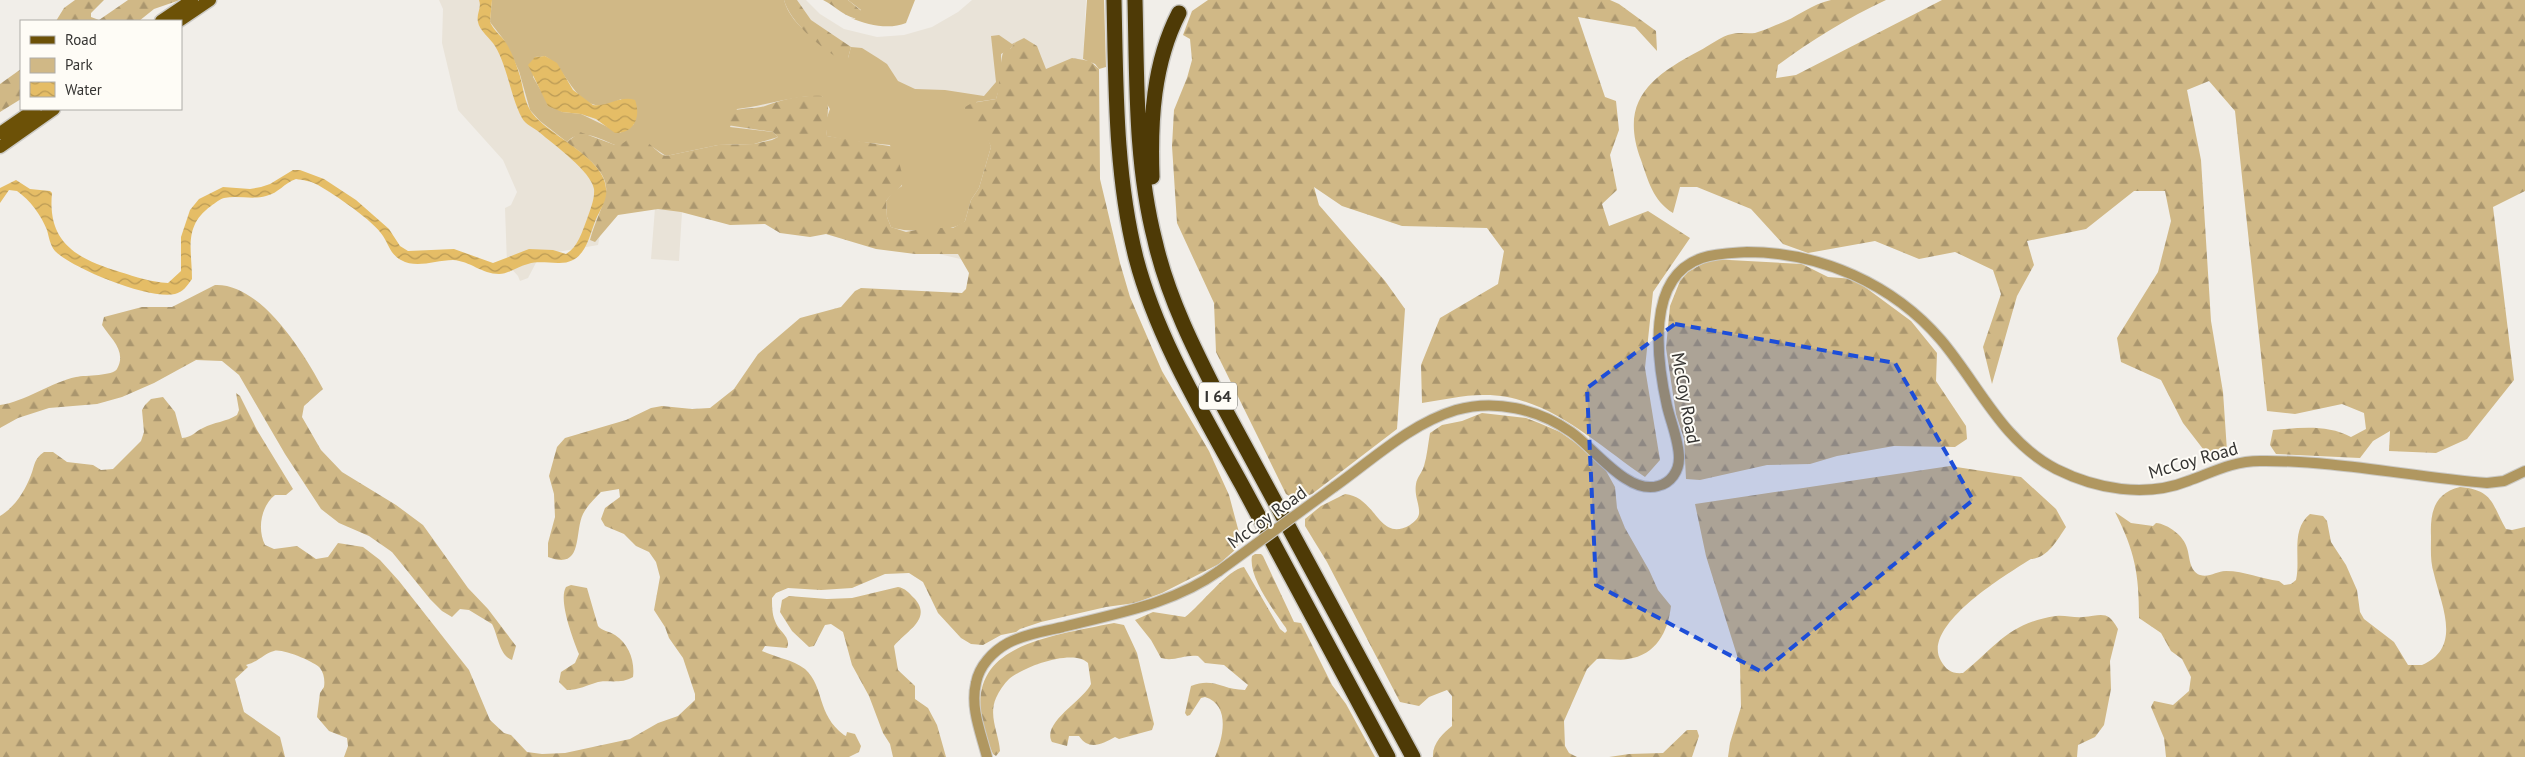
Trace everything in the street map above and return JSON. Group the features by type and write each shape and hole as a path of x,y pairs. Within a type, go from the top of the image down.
{"highway":[{"name":"I 64","path":"1114,0 1117,106 1123,188 1128,225 1150,299 1184,376 1388,757"},
{"name":"I 64","path":"1135,0 1142,168 1154,241 1170,291 1205,370 1413,757"},
{"path":"1154,241 1152,165 1154,105 1160,62 1166,41 1179,13"}],"main road":[{"path":"163,20 192,0"},
{"path":"180,20 210,0"},
{"path":"0,134 34,110"},
{"path":"0,147 53,110"}],"street":[{"name":"McCoy Road","path":"987,757 976,717 974,693 980,670 998,649 1024,637 1160,601 1213,576 1400,440 1434,419 1452,411 1485,406 1521,409 1547,419 1571,432 1632,482 1647,488 1664,484 1677,468 1679,454 1662,375 1660,323 1663,298 1671,281 1685,266 1702,257 1735,252 1780,254 1813,260 1850,274 1893,297 1921,318 1944,344 1997,417 2018,442 2054,468 2094,483 2129,490 2162,489 2188,482 2221,467 2253,461 2371,469 2487,483 2504,482 2525,471"}],"highlighted area":[{"path":"1675,324 1895,363 1973,500 1762,672 1596,585 1587,388"}],"shaded area":[{"path":"439,0 806,0 820,14 844,29 877,37 904,35 932,27 958,12 972,0 1086,0 1083,62 1059,64 1195,556 1195,576 1171,588 973,262 778,216 682,212 679,261 651,259 655,208 606,205 598,245 540,255 528,278 520,281 507,264 505,208 511,205 517,192 503,160 458,110 442,43 443,9"}],"green space":[{"path":"75,0 104,0 91,13 91,17 99,20 57,20 64,8"},
{"path":"128,0 180,0 154,9 140,20 99,20"},
{"path":"492,0 784,0 788,10 801,27 819,41 848,58 851,47 862,48 887,64 898,81 915,89 945,90 984,96 996,82 991,36 999,35 1012,44 1016,42 1010,49 1001,54 1001,83 996,99 976,102 991,147 979,188 971,200 965,221 951,228 918,231 891,227 887,217 886,201 893,192 902,186 890,145 851,141 827,136 825,123 830,109 822,96 800,97 737,109 730,127 773,132 778,137 754,144 718,145 666,156 639,138 629,140 621,146 597,137 584,135 578,135 567,142 540,121 530,110 519,71 504,40 490,22","holes":["545,56 554,64 577,93 594,105 606,105 621,99 634,124 620,133 581,114 562,112 540,89 533,77 535,57"]},
{"path":"784,0 797,0 811,20 851,47 848,58 844,61 808,35 787,9"},
{"path":"823,0 848,0 864,13 864,17 862,20 851,17"},
{"path":"848,0 915,0 906,23 886,26 871,25 851,18 855,19 861,10"},
{"path":"1087,0 1104,0 1106,67 1099,69 1095,64 1083,59"},
{"path":"1208,0 1610,0 1619,4 1656,31 1657,51 1635,27 1578,17 1605,97 1616,101 1619,130 1610,155 1617,190 1602,204 1609,226 1648,211 1690,238 1653,292 1645,368 1660,460 1645,477 1570,423 1528,403 1506,397 1483,395 1422,403 1421,365 1440,318 1498,284 1504,251 1487,228 1402,226 1342,206 1314,187 1319,205 1385,281 1405,309 1397,429 1312,494 1296,500 1286,494 1216,352 1214,303 1177,223 1172,146 1174,110 1192,60 1190,39 1183,35 1192,11"},
{"path":"1831,0 1886,0 1817,38 1778,65 1776,78 1796,75 1942,0 2525,0 2525,191 2493,207 2514,380 2467,439 2436,453 2389,451 2390,431 2373,441 2360,458 2276,454 2270,445 2273,430 2322,429 2332,430 2351,437 2366,429 2364,413 2342,404 2295,414 2267,411 2235,111 2209,81 2187,90 2201,160 2211,321 2223,392 2227,451 2210,458 2183,423 2161,380 2121,362 2117,338 2158,272 2171,221 2165,191 2134,191 2086,229 2027,241 2034,265 2017,296 1992,384 1983,347 2001,294 1993,270 1955,252 1919,259 1875,241 1808,253 1783,244 1751,209 1697,187 1680,187 1673,213 1666,208 1652,190 1635,139 1634,122 1637,106 1643,93 1653,81 1666,71 1728,35 1755,33"},
{"path":"1024,38 1037,46 1046,69 1072,58 1090,61 1099,69 1100,179 1130,297 1162,371 1209,451 1229,495 1241,540 1235,550 1219,564 1162,593 1135,603 1106,607 1041,622 1016,632 1001,635 983,645 971,644 961,638 938,613 923,582 909,573 885,574 852,588 821,590 788,588 776,593 772,598 773,615 788,644 787,648 765,646 762,651 795,663 805,669 811,676 816,684 825,710 835,727 846,736 847,732 855,734 861,746 859,752 849,757 344,757 348,746 347,738 329,731 317,717 320,693 324,687 324,677 320,668 291,653 274,651 246,665 248,667 235,679 244,712 280,737 285,757 0,757 0,516 23,493 37,459 44,452 53,452 67,462 93,465 101,470 113,469 141,441 144,432 142,410 145,405 151,399 163,397 175,412 182,438 237,415 239,410 236,393 240,396 257,430 293,489 286,495 275,495 266,505 261,525 265,545 274,549 297,546 316,559 328,557 338,543 363,547 380,560 399,581 469,670 490,720 504,733 511,735 527,752 542,754 565,753 630,739 658,723 678,716 695,700 695,694 683,658 669,638 665,627 654,610 660,577 656,562 649,552 636,546 624,534 605,526 601,519 605,508 620,497 619,489 601,492 591,502 580,522 576,548 573,554 567,559 559,560 548,557 548,543 555,517 554,494 549,476 557,447 565,438 626,420 651,408 662,406 692,409 710,408 734,389 758,354 800,318 841,307 855,291 861,288 962,293 966,289 969,273 958,254 915,254 876,249 826,234 810,237 780,233 765,224 730,225 681,212 658,209 618,215 595,242 590,240 605,198 606,184 599,170 567,142 580,132 615,145 634,137 639,137 666,156 718,145 754,144 778,137 773,132 714,123 719,117 731,111 765,106 793,98 822,96 827,99 828,104 827,136 895,147 904,181 901,187 886,201 887,217 891,227 906,232 926,228 953,228 965,221 971,200 979,188 991,147 984,131 965,110 965,107 972,103 996,99 1003,53 1005,49 1010,49 1016,42"},
{"path":"20,70 20,100 0,112 0,84"},
{"path":"1711,259 1802,264 1828,277 1854,279 1911,321 1937,353 1936,381 1966,426 1967,439 1955,447 1894,446 1837,456 1810,464 1767,465 1700,480 1686,479 1684,439 1676,414 1666,348 1670,306 1680,281 1688,272"},
{"path":"215,285 232,287 249,295 279,323 293,340 323,389 304,406 302,417 321,450 342,472 396,505 423,525 468,588 488,609 516,646 512,660 504,654 492,624 469,610 460,609 452,617 442,611 392,552 369,536 339,523 321,509 285,454 239,375 222,361 196,360 154,383 122,397 97,404 49,408 18,418 0,428 0,405 19,400 57,383 76,377 105,374 117,369 120,363 119,351 102,325 104,317 142,307 172,307"},
{"path":"1482,413 1526,418 1539,423 1560,432 1600,460 1615,487 1617,508 1625,528 1658,590 1671,606 1667,625 1659,641 1646,653 1624,660 1597,659 1587,669 1564,721 1565,746 1569,753 1577,757 1433,757 1436,743 1452,726 1452,696 1447,690 1429,697 1419,706 1400,702 1327,562 1305,526 1305,519 1321,506 1345,494 1356,497 1384,524 1391,528 1399,529 1410,525 1417,519 1419,514 1416,484 1424,466 1430,433 1442,425 1462,421"},
{"path":"1950,466 2021,477 2056,509 2066,527 2047,552 2031,559 2004,576 1969,602 1954,617 1943,632 1938,647 1941,661 1950,671 1963,673 2004,637 2026,624 2056,616 2108,616 2118,629 2110,661 2111,689 2104,725 2095,737 2078,745 2077,757 1728,757 1730,743 1741,707 1740,665 1706,556 1695,504"},
{"path":"2460,487 2480,491 2486,495 2506,529 2512,530 2525,527 2525,757 2166,757 2164,738 2151,707 2154,701 2173,705 2189,691 2191,677 2182,659 2171,651 2161,633 2139,618 2137,575 2127,539 2115,512 2131,523 2153,526 2156,523 2175,531 2183,539 2192,567 2200,575 2207,576 2223,571 2233,571 2279,581 2284,585 2291,584 2296,580 2297,545 2300,528 2310,514 2323,516 2327,521 2331,542 2346,565 2357,590 2360,612 2364,619 2394,642 2408,665 2422,665 2435,657 2442,648 2446,636 2444,612 2431,560 2431,519 2439,499 2451,490"},
{"path":"1255,554 1263,556 1294,622 1301,623 1332,685 1346,704 1375,757 1215,757 1223,723 1219,707 1205,697 1201,698 1190,715 1187,716 1185,713 1191,686 1212,683 1245,690 1248,685 1224,665 1205,663 1198,656 1161,658 1151,640 1135,620 1153,612 1185,617 1230,574 1244,567 1280,629 1285,633 1287,631 1286,628 1263,594 1254,574 1252,556"},
{"path":"571,585 587,588 598,626 620,639 630,653 633,677 620,681 598,682 571,690 567,690 559,682 561,672 575,663 579,654 565,610 564,593 566,587"},
{"path":"898,587 914,598 921,612 915,625 894,646 898,670 915,686 915,699 928,708 937,725 946,757 893,757 890,744 883,733 869,696 852,665 843,632 831,624 825,625 814,646 809,647 792,631 780,612 782,600 789,596 827,599 852,598"},
{"path":"1114,623 1124,625 1137,653 1154,724 1152,730 1119,739 1115,737 1096,745 1083,741 1079,736 1069,736 1067,746 1052,742 1050,735 1052,727 1091,684 1088,663 1071,657 1060,658 1025,669 1009,679 1002,688 996,698 993,711 1000,751 996,756 993,754 982,719 981,691 990,670 1007,655 1029,644 1055,635"},
{"path":"1687,730 1697,730 1699,736 1692,757 1609,757 1629,754 1663,753"}],"water":[{"path":"479,0 492,0 490,22 506,43 512,55 530,110 538,120 589,159 599,170 605,182 606,195 588,242 580,255 567,262 532,263 499,274 487,272 453,260 420,264 407,263 394,255 378,230 353,208 318,185 296,179 266,196 256,198 229,197 222,199 202,214 196,222 191,239 192,279 180,292 163,295 112,282 64,258 53,249 42,219 31,203 17,191 9,190 0,203 0,188 16,180 30,189 50,191 52,193 52,211 55,225 60,237 68,247 79,255 105,267 138,277 168,283 181,271 181,237 190,210 199,199 223,187 250,189 261,187 270,184 293,170 300,170 324,179 356,200 389,229 400,246 408,251 454,249 493,263 529,249 553,250 566,254 577,243 581,234 592,204 594,189 579,166 522,118 499,54 479,25"},
{"path":"545,56 557,63 573,90 593,105 624,99 635,100 637,117 632,127 615,133 596,119 581,114 562,112 548,106 528,65 535,57"}]}
